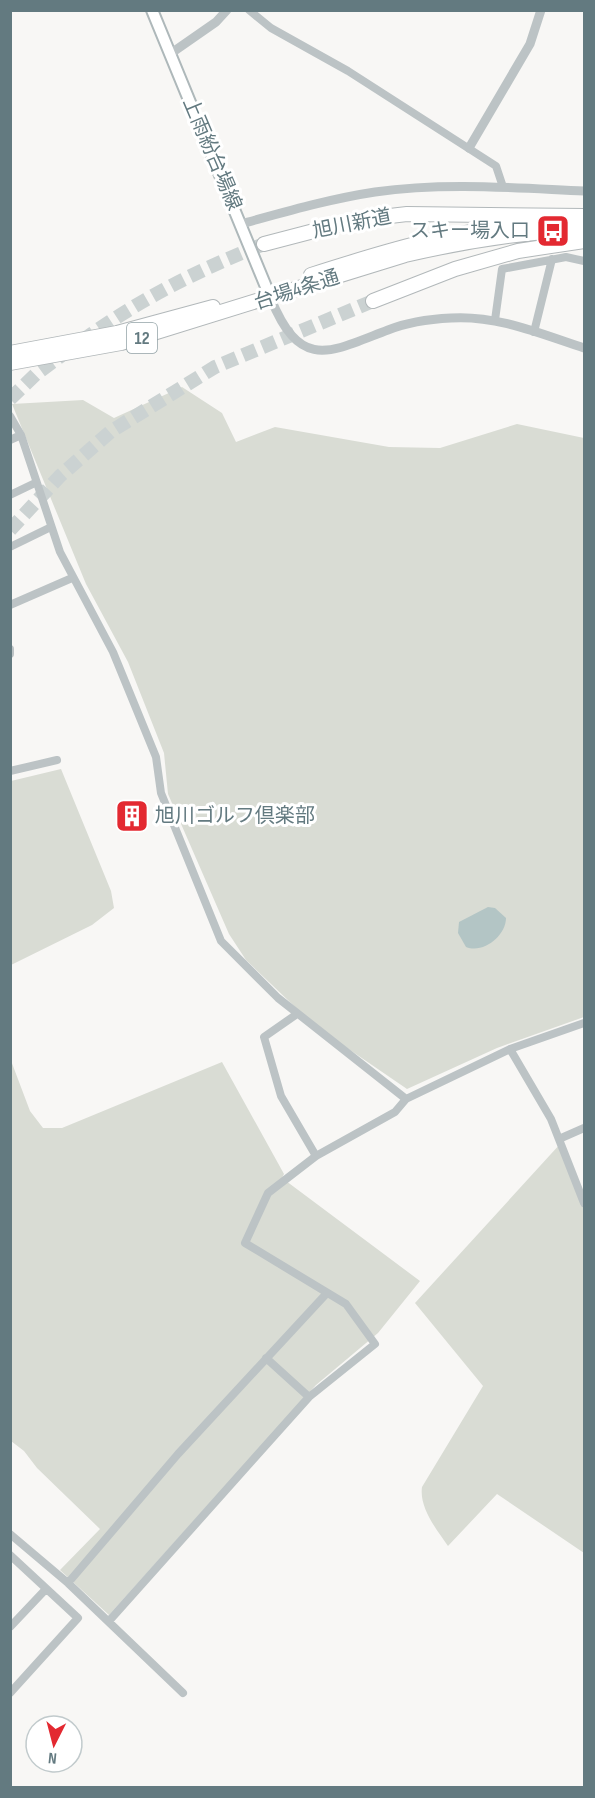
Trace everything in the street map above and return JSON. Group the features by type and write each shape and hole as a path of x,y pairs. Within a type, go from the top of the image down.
{"highway":[{"name":"旭川新道","path":"264,244 356,220 407,214 585,216"},
{"name":"台場4条通","path":"10,363 121,343 269,294 387,250 462,232 520,225 585,222"},
{"name":"台場4条通","path":"10,353 117,333 444,246 485,238 585,230"},
{"path":"373,301 455,269 518,250 585,241"}],"main road":[{"name":"上雨紛台場線","path":"152,10 269,294"}],"street":[{"path":"170,54 216,22 227,10"},
{"path":"249,10 271,28 348,71 496,166 503,187"},
{"path":"469,148 530,44 541,10"},
{"path":"241,224 328,201 376,192 462,186 585,191"},
{"path":"495,320 502,269 566,257 585,261"},
{"path":"534,332 552,259"},
{"path":"269,294 282,325 290,334 311,348 327,351 343,349 411,322 452,318 495,320 584,346"},
{"path":"10,416 21,435 35,483 72,578 121,673 156,758 160,793 222,941 297,1014 406,1099"},
{"path":"10,440 21,435"},
{"path":"10,495 35,483"},
{"path":"10,547 51,527"},
{"path":"10,605 72,578"},
{"path":"10,649 10,654"},
{"path":"10,771 57,760"},
{"path":"297,1014 264,1037 281,1096 316,1156"},
{"path":"109,1621 309,1397 375,1344 346,1304 245,1243 268,1193 316,1156 394,1112 406,1099 510,1049 584,1024"},
{"path":"510,1049 551,1119 585,1203"},
{"path":"559,1138 585,1128"},
{"path":"68,1583 178,1454 327,1293"},
{"path":"266,1358 309,1397"},
{"path":"10,1534 68,1583 183,1693"},
{"path":"10,1693 78,1618 11,1557"},
{"path":"10,1628 46,1589"}],"shaded area":[{"name":"旭川ゴルフ倶楽部","path":"182,387 222,413 236,442 275,427 389,447 440,448 517,424 584,438 584,1017 497,1048 407,1089 315,1026 246,960 229,934 168,794 164,753 128,662 86,584 12,404 83,400 114,418"},
{"path":"61,769 111,891 114,908 92,925 11,965 11,781"},
{"path":"488,907 495,908 506,918 502,931 493,942 487,945 480,948 466,947 458,933 459,922"},
{"path":"10,1058 30,1111 43,1128 62,1128 222,1062 284,1174 282,1178 420,1281 378,1333 316,1385 109,1615 60,1570 100,1529 37,1468 24,1451 11,1441"},
{"path":"561,1143 584,1203 584,1553 497,1494 448,1546 426,1511 422,1487 483,1386 415,1303"}],"tunnel":[{"path":"82,341 170,287 264,244"},
{"path":"10,530 60,476 110,432 215,367 373,301"},
{"path":"10,399 36,374 66,352"}],"place":[{"name":"スキー場入口","path":"553,231"},
{"name":"旭川ゴルフ倶楽部","path":"132,816"}]}
